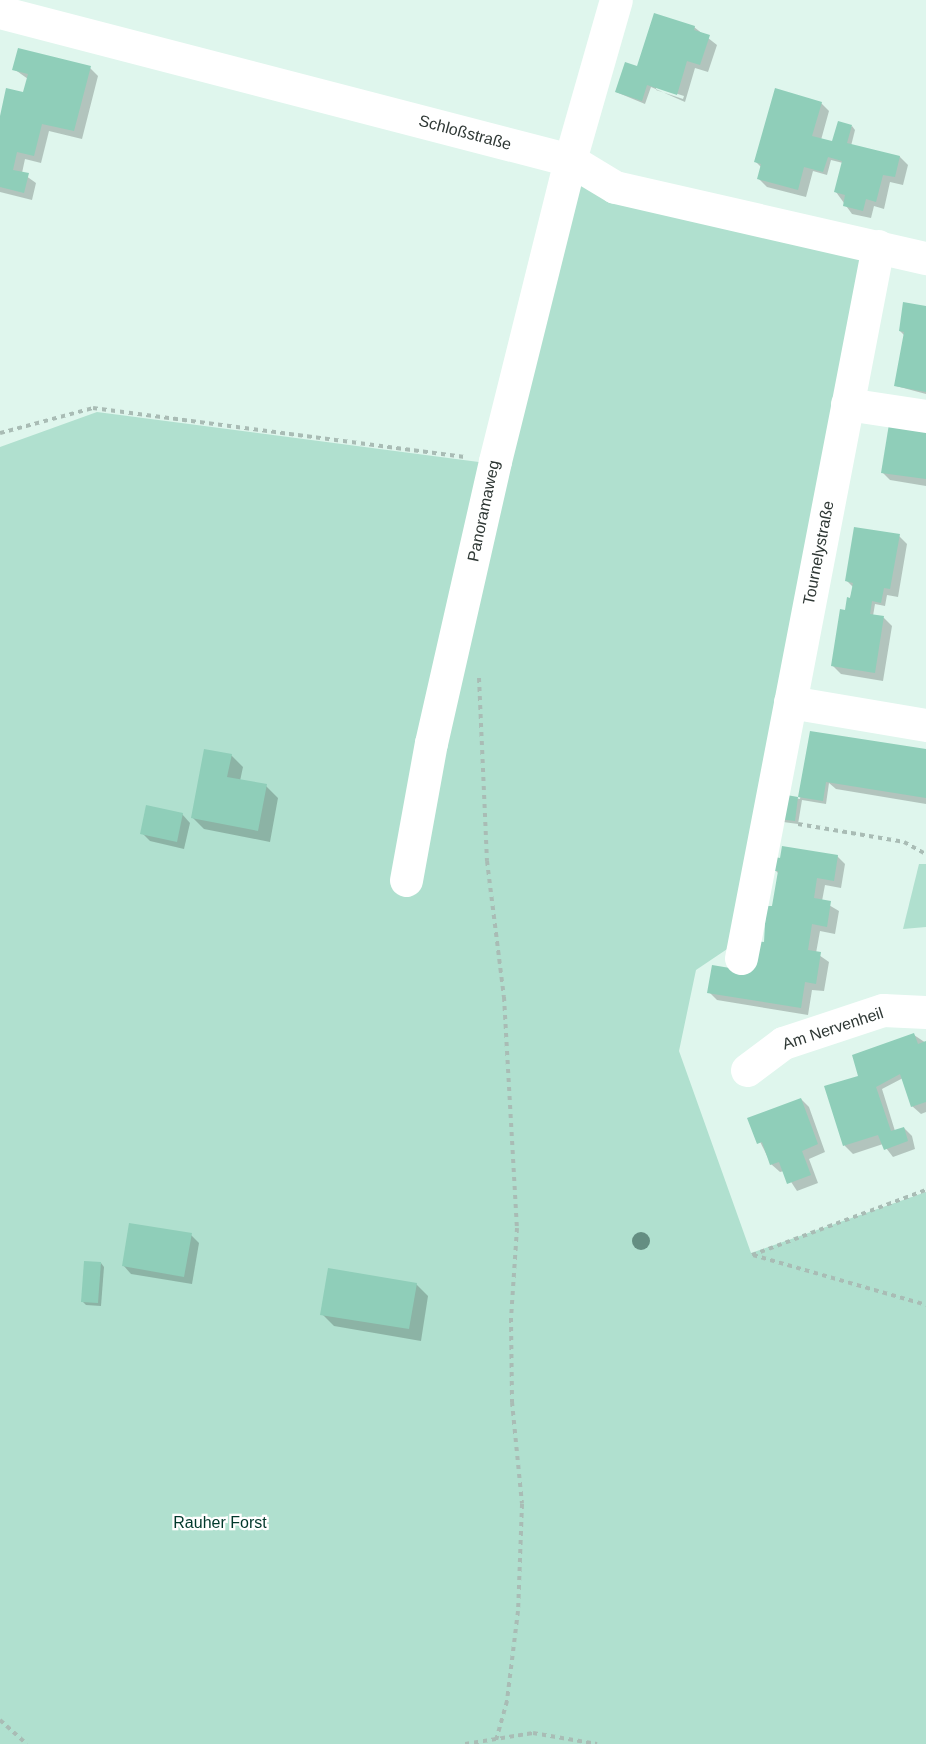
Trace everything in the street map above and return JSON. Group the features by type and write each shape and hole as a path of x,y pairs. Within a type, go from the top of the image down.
{"street":[{"name":"Panoramaweg","path":"402,869 495,461 570,160 616,0"},
{"name":"Schloßstraße","path":"0,12 570,160 615,187 926,258"},
{"name":"Tournelystraße","path":"741,958 878,246"},
{"path":"847,404 926,416"},
{"path":"790,702 926,725"},
{"name":"Am Nervenheil","path":"747,1070 783,1043 883,1010 926,1012"}],"path":[{"path":"0,433 93,408 495,461"},
{"path":"478,674 487,861 504,997 516,1216 511,1318 512,1402 522,1504 518,1611 507,1701 495,1744"},
{"path":"767,819 904,842 926,854"},
{"path":"926,1190 752,1255 926,1305"},
{"path":"0,1720 27,1744"},
{"path":"465,1744 496,1736 532,1733 597,1744"}],"green space":[{"name":"Rauher Forst","path":"570,160 878,246 745,937 696,970 679,1051 751,1253 926,1192 926,1744 0,1744 0,447 97,412 494,464"},
{"path":"919,864 926,864 926,927 903,929"}],"building":[{"path":"654,13 695,26 694,30 710,35 700,65 687,61 677,95 647,85 642,101 615,92 625,62 637,66"},
{"path":"18,48 91,66 74,131 42,124 34,156 17,152 13,170 29,173 24,193 0,187 0,116 6,88 23,92 28,74 12,70"},
{"path":"775,88 822,102 812,136 832,141 838,121 852,125 847,143 900,156 895,177 883,175 876,202 866,199 863,211 843,206 845,195 834,192 842,161 828,157 823,172 804,167 798,190 757,179 761,164 754,162"},
{"path":"903,302 926,306 926,392 894,386 904,332 899,331"},
{"path":"889,424 926,430 926,479 881,473"},
{"path":"854,527 900,534 890,589 884,588 881,603 872,601 870,614 884,616 875,673 831,666 840,609 845,610 853,583 845,581"},
{"path":"810,731 926,749 926,798 826,782 823,801 798,797"},
{"path":"204,749 232,754 227,777 267,784 258,831 191,818"},
{"path":"775,793 798,797 795,821 771,818"},
{"path":"146,805 183,813 177,842 140,834"},
{"path":"782,846 838,855 834,881 817,878 814,898 831,901 827,927 812,924 808,950 821,952 816,984 805,982 801,1008 707,993 712,965 748,971 755,941 764,942 766,906 772,906 778,871 773,871 775,857 780,858"},
{"path":"914,1033 918,1044 926,1041 926,1102 911,1107 900,1074 876,1087 891,1131 904,1127 908,1141 884,1150 878,1135 843,1146 824,1086 858,1076 852,1055"},
{"path":"801,1098 818,1144 802,1151 811,1175 787,1184 779,1162 770,1165 762,1142 757,1144 747,1118"},
{"path":"129,1223 192,1233 184,1277 122,1266"},
{"path":"84,1261 101,1262 98,1303 81,1302"},
{"path":"328,1268 417,1283 409,1329 320,1315"}]}
